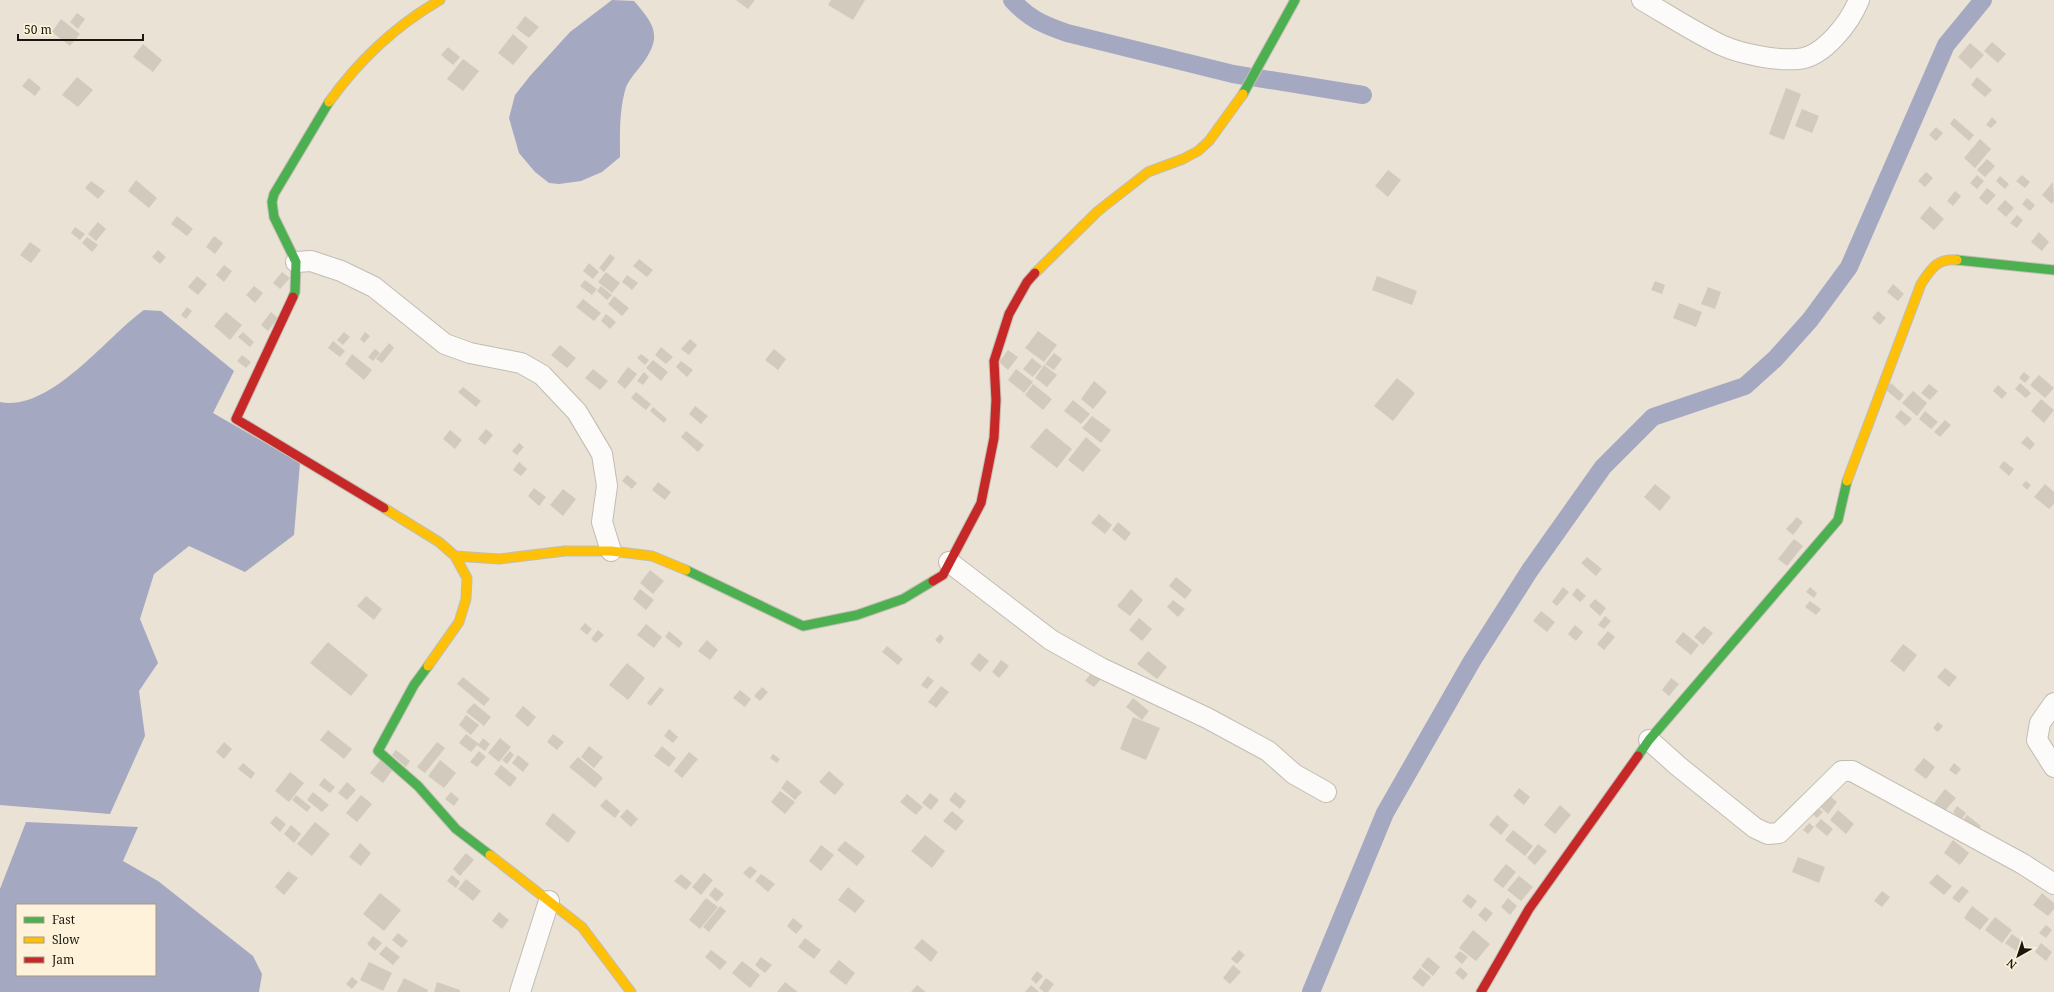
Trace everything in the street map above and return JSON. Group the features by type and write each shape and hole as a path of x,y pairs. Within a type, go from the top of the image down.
{"street":[{"path":"440,0 426,8 375,47 326,107 274,194 272,202 274,217 296,262 295,292 236,419 424,532 456,556 467,578 466,599 459,622 414,685 378,751 418,786 456,829 582,927 631,992"},
{"path":"456,556 499,559 565,551 611,551 652,556 698,575 803,626 857,615 903,599 943,575 981,503 994,438 996,400 994,361 1009,314 1026,282 1098,212 1148,172 1198,151 1209,141 1238,102 1295,0"},
{"path":"1642,0 1722,45 1751,56 1799,59 1812,54 1830,42 1843,28 1859,0"},
{"path":"1481,992 1529,909 1649,740 1838,520 1844,490 1921,284 1931,268 1946,259 2054,270"},
{"path":"296,262 311,261 334,269 374,287 445,344 470,353 521,364 542,375 577,412 602,454 607,486 602,522 611,551"},
{"path":"949,562 1051,640 1101,668 1207,718 1268,751 1294,774 1326,792"},
{"path":"2054,703 2040,723 2037,740 2054,767"},
{"path":"1649,740 1678,766 1756,828 1768,834 1779,833 1842,771 1852,771 2023,864 2054,884"},
{"path":"520,992 549,901"}],"water":[{"path":"612,0 634,1 648,18 654,33 652,48 626,87 621,113 620,157 602,172 581,181 559,184 549,183 535,172 519,153 509,118 515,95 570,32"},
{"path":"144,310 161,311 234,371 213,413 300,463 294,535 245,572 189,546 154,574 140,619 158,663 139,691 145,736 110,814 0,805 0,402 19,402 39,396 58,384 77,370"},
{"path":"26,822 138,827 123,861 158,881 253,956 262,974 259,992 0,992 0,889"}],"building":[{"path":"736,0 755,0 748,9"},
{"path":"831,0 865,0 853,20 828,5"},
{"path":"77,13 85,19 78,29 70,22"},
{"path":"525,16 539,27 529,38 516,28"},
{"path":"61,19 80,34 70,46 52,32"},
{"path":"513,34 528,47 513,65 498,53"},
{"path":"1992,42 2006,54 1998,63 1984,51"},
{"path":"1970,43 1984,55 1971,69 1958,57"},
{"path":"143,44 162,60 153,72 133,57"},
{"path":"448,47 460,57 453,65 441,55"},
{"path":"463,59 479,71 463,91 447,79"},
{"path":"77,77 93,90 78,107 62,95"},
{"path":"1977,77 1992,90 1985,97 1971,85"},
{"path":"29,78 41,88 35,96 22,86"},
{"path":"1786,88 1801,94 1784,140 1769,134"},
{"path":"1802,109 1819,116 1812,133 1795,126"},
{"path":"1992,117 1997,122 1991,128 1986,125"},
{"path":"1954,118 1974,135 1969,141 1950,124"},
{"path":"1936,127 1943,133 1936,141 1929,135"},
{"path":"1980,139 1991,149 1975,168 1964,158"},
{"path":"1987,159 1995,166 1985,177 1977,170"},
{"path":"1388,170 1401,180 1388,197 1375,186"},
{"path":"1926,172 1933,178 1925,187 1918,181"},
{"path":"1977,175 1984,181 1977,189 1970,183"},
{"path":"2022,175 2030,182 2025,188 2016,181"},
{"path":"2000,176 2009,184 2005,189 1996,181"},
{"path":"136,180 157,198 149,208 128,191"},
{"path":"91,181 105,191 98,199 85,188"},
{"path":"2053,182 2054,201 2052,204 2042,195"},
{"path":"1987,188 1996,195 1987,205 1979,198"},
{"path":"1955,191 1961,196 1953,206 1947,201"},
{"path":"2027,198 2035,205 2030,211 2022,204"},
{"path":"2005,200 2014,208 2006,217 1997,209"},
{"path":"1930,206 1944,219 1934,230 1920,218"},
{"path":"2017,215 2023,220 2017,228 2010,223"},
{"path":"177,216 193,229 187,236 171,224"},
{"path":"98,222 106,229 96,241 88,234"},
{"path":"75,227 85,234 80,240 71,233"},
{"path":"2039,232 2049,242 2042,251 2031,242"},
{"path":"214,236 223,243 215,254 206,247"},
{"path":"87,237 98,245 92,252 82,243"},
{"path":"30,242 41,250 31,263 20,255"},
{"path":"158,250 166,257 160,264 152,257"},
{"path":"610,254 615,258 604,272 599,268"},
{"path":"639,259 653,270 647,277 633,266"},
{"path":"589,263 599,272 593,279 583,271"},
{"path":"224,265 232,271 224,282 216,275"},
{"path":"282,272 290,278 280,289 273,283"},
{"path":"606,272 620,283 612,293 598,282"},
{"path":"627,275 638,283 632,290 622,282"},
{"path":"197,276 207,284 198,295 188,287"},
{"path":"1377,276 1417,291 1412,305 1372,290"},
{"path":"585,280 597,289 592,295 580,286"},
{"path":"1655,281 1665,285 1662,294 1651,290"},
{"path":"1893,284 1904,294 1898,301 1887,292"},
{"path":"254,286 263,293 255,303 246,295"},
{"path":"601,286 612,295 607,300 597,291"},
{"path":"1708,287 1721,292 1715,309 1701,304"},
{"path":"614,296 629,308 622,316 608,304"},
{"path":"583,299 601,313 594,321 576,307"},
{"path":"1679,303 1702,312 1696,327 1673,318"},
{"path":"187,307 192,311 186,319 181,315"},
{"path":"1878,311 1886,318 1880,325 1872,318"},
{"path":"226,312 242,325 230,340 214,326"},
{"path":"271,312 278,318 268,331 261,325"},
{"path":"606,314 616,322 610,329 601,321"},
{"path":"1038,331 1057,345 1044,362 1025,348"},
{"path":"243,332 254,342 250,347 238,337"},
{"path":"344,332 350,337 343,345 337,340"},
{"path":"365,332 370,336 364,343 360,339"},
{"path":"690,339 697,345 689,355 681,349"},
{"path":"333,341 345,351 340,357 328,348"},
{"path":"389,343 394,348 382,363 376,359"},
{"path":"560,345 576,358 567,368 551,355"},
{"path":"661,347 673,357 666,364 655,355"},
{"path":"375,349 380,353 373,361 368,357"},
{"path":"774,349 786,359 778,370 765,360"},
{"path":"1008,350 1018,357 1008,370 999,362"},
{"path":"1054,353 1062,359 1054,370 1045,364"},
{"path":"352,354 372,370 364,380 345,364"},
{"path":"641,354 649,360 645,365 637,358"},
{"path":"242,355 251,362 246,368 237,361"},
{"path":"1032,358 1042,366 1033,377 1023,369"},
{"path":"653,360 668,372 661,381 646,368"},
{"path":"681,361 693,370 687,377 676,367"},
{"path":"1044,365 1057,375 1047,387 1035,378"},
{"path":"628,367 637,374 625,389 617,382"},
{"path":"593,369 608,381 600,390 585,378"},
{"path":"1016,369 1033,382 1024,393 1008,380"},
{"path":"644,372 649,377 643,385 637,381"},
{"path":"2024,372 2030,377 2025,383 2019,378"},
{"path":"2039,375 2054,388 2045,398 2030,385"},
{"path":"1397,378 1415,393 1393,421 1374,406"},
{"path":"1094,381 1107,392 1093,409 1081,399"},
{"path":"1891,383 1904,395 1899,401 1885,389"},
{"path":"2020,383 2031,393 2026,398 2015,389"},
{"path":"1033,384 1052,399 1043,410 1025,395"},
{"path":"1929,384 1938,391 1930,400 1921,393"},
{"path":"1998,385 2007,393 2002,399 1993,391"},
{"path":"463,387 481,401 476,407 458,392"},
{"path":"1913,391 1927,403 1917,416 1902,403"},
{"path":"636,392 651,404 646,410 631,398"},
{"path":"2041,399 2054,410 2044,423 2031,411"},
{"path":"1073,400 1090,414 1081,424 1064,411"},
{"path":"695,406 708,416 701,424 689,414"},
{"path":"653,407 667,419 664,423 650,411"},
{"path":"1901,410 1912,419 1905,426 1895,417"},
{"path":"1925,411 1938,422 1931,429 1919,419"},
{"path":"1092,416 1111,430 1101,443 1082,428"},
{"path":"1945,420 1951,425 1940,437 1934,432"},
{"path":"1046,428 1072,449 1057,468 1030,447"},
{"path":"486,429 493,435 485,445 478,439"},
{"path":"450,430 462,440 455,449 443,439"},
{"path":"686,431 704,445 698,452 681,437"},
{"path":"2027,436 2035,444 2030,450 2021,443"},
{"path":"1086,437 1101,450 1083,472 1068,460"},
{"path":"519,443 524,447 517,455 512,451"},
{"path":"2004,461 2014,469 2009,476 1999,467"},
{"path":"519,462 527,469 521,476 513,470"},
{"path":"627,475 637,483 632,489 622,481"},
{"path":"2026,481 2031,485 2027,490 2022,485"},
{"path":"658,482 671,492 665,500 652,490"},
{"path":"1655,484 1671,497 1660,511 1644,497"},
{"path":"2045,484 2054,492 2054,504 2049,509 2034,497"},
{"path":"534,488 546,497 539,506 528,496"},
{"path":"563,489 576,499 563,516 550,505"},
{"path":"1099,514 1112,525 1105,534 1091,523"},
{"path":"1797,517 1803,522 1793,535 1786,529"},
{"path":"1118,522 1131,533 1125,541 1112,530"},
{"path":"1794,539 1803,546 1787,566 1778,559"},
{"path":"1587,557 1602,569 1596,576 1581,563"},
{"path":"650,570 664,581 653,594 640,583"},
{"path":"1176,577 1192,590 1185,599 1169,586"},
{"path":"1563,587 1569,592 1557,606 1552,602"},
{"path":"1810,587 1817,593 1814,598 1806,592"},
{"path":"1577,588 1586,596 1580,602 1572,595"},
{"path":"640,589 654,600 646,610 633,599"},
{"path":"1131,589 1143,600 1130,616 1117,606"},
{"path":"366,596 382,609 374,620 357,606"},
{"path":"1595,599 1606,608 1600,616 1589,606"},
{"path":"1173,600 1185,609 1178,617 1167,607"},
{"path":"1810,601 1821,609 1816,615 1805,607"},
{"path":"1541,611 1555,622 1547,632 1533,621"},
{"path":"1605,616 1611,621 1604,629 1598,625"},
{"path":"1139,618 1152,629 1142,641 1129,630"},
{"path":"585,623 592,629 587,635 580,629"},
{"path":"646,624 662,637 654,648 637,635"},
{"path":"1575,625 1583,632 1576,641 1568,634"},
{"path":"1704,626 1713,633 1703,645 1694,637"},
{"path":"598,630 604,635 596,643 591,639"},
{"path":"669,631 683,643 679,648 665,637"},
{"path":"1608,631 1615,637 1604,650 1597,644"},
{"path":"1683,632 1699,645 1691,655 1675,642"},
{"path":"940,634 944,638 940,644 935,640"},
{"path":"707,640 718,650 710,660 698,651"},
{"path":"328,642 368,675 351,696 310,663"},
{"path":"1903,644 1917,655 1904,672 1890,661"},
{"path":"887,646 903,659 898,665 882,652"},
{"path":"1148,651 1167,667 1157,679 1137,664"},
{"path":"979,653 989,661 980,672 970,664"},
{"path":"1001,660 1009,666 999,678 992,672"},
{"path":"627,663 645,678 628,700 609,685"},
{"path":"1945,668 1957,677 1949,687 1937,677"},
{"path":"1092,672 1101,679 1094,687 1085,681"},
{"path":"928,676 934,681 927,689 921,685"},
{"path":"463,677 490,699 484,706 457,684"},
{"path":"1671,678 1679,684 1669,696 1662,690"},
{"path":"941,686 949,692 936,708 928,702"},
{"path":"660,687 664,690 651,706 647,703"},
{"path":"762,687 768,692 760,701 754,696"},
{"path":"740,690 751,699 745,707 733,698"},
{"path":"1133,698 1149,711 1142,720 1126,707"},
{"path":"474,703 491,717 484,726 466,712"},
{"path":"523,706 536,717 528,727 515,716"},
{"path":"466,715 479,725 471,735 459,725"},
{"path":"1133,717 1160,728 1146,760 1120,749"},
{"path":"1938,722 1943,726 1938,732 1933,728"},
{"path":"669,729 678,737 673,743 664,736"},
{"path":"328,730 352,749 344,759 320,740"},
{"path":"466,734 479,744 483,738 490,744 485,751 477,745 471,752 459,743"},
{"path":"553,734 564,742 557,750 547,742"},
{"path":"500,738 511,747 499,762 488,753"},
{"path":"224,742 232,749 224,759 216,752"},
{"path":"437,742 445,748 425,773 417,767"},
{"path":"589,746 603,757 594,768 581,757"},
{"path":"662,746 676,758 669,767 654,756"},
{"path":"396,750 410,761 406,767 392,755"},
{"path":"479,751 486,757 477,767 470,762"},
{"path":"510,751 514,755 507,764 502,760"},
{"path":"689,752 698,759 682,778 674,771"},
{"path":"773,754 780,759 777,763 770,758"},
{"path":"518,755 529,764 523,772 512,763"},
{"path":"578,757 603,778 595,788 569,767"},
{"path":"382,758 394,768 383,783 370,773"},
{"path":"1924,758 1935,767 1926,779 1914,770"},
{"path":"440,760 456,773 444,788 428,776"},
{"path":"243,763 255,773 251,779 238,769"},
{"path":"1954,763 1961,769 1956,775 1949,770"},
{"path":"501,765 517,778 510,787 494,774"},
{"path":"829,771 844,784 835,795 819,782"},
{"path":"290,772 304,783 289,802 275,791"},
{"path":"324,778 335,787 330,793 319,785"},
{"path":"787,780 802,792 795,800 781,788"},
{"path":"347,782 356,790 347,800 338,793"},
{"path":"1519,788 1530,797 1524,805 1513,796"},
{"path":"1945,789 1956,798 1944,812 1934,803"},
{"path":"780,791 795,802 785,814 771,802"},
{"path":"313,792 329,805 322,812 307,800"},
{"path":"451,792 459,799 454,806 445,799"},
{"path":"955,792 966,801 960,809 949,800"},
{"path":"930,793 939,800 931,810 922,803"},
{"path":"907,794 923,807 916,815 900,802"},
{"path":"296,795 311,807 307,812 292,800"},
{"path":"361,795 372,804 357,822 346,813"},
{"path":"1829,795 1837,802 1828,814 1819,806"},
{"path":"606,799 620,811 615,818 600,806"},
{"path":"1560,805 1571,815 1555,834 1544,825"},
{"path":"1957,806 1966,813 1961,820 1953,812"},
{"path":"1818,808 1823,812 1817,818 1812,814"},
{"path":"627,809 638,819 631,827 620,817"},
{"path":"1838,810 1854,824 1846,834 1830,820"},
{"path":"952,811 964,821 956,831 943,821"},
{"path":"553,813 576,832 568,843 545,824"},
{"path":"1497,815 1509,825 1501,835 1489,825"},
{"path":"1967,815 1981,826 1976,833 1962,822"},
{"path":"276,816 286,824 280,832 270,823"},
{"path":"1821,819 1833,829 1827,836 1815,826"},
{"path":"315,822 330,834 312,856 297,844"},
{"path":"1809,823 1814,827 1808,834 1803,830"},
{"path":"291,825 301,834 294,843 284,834"},
{"path":"1513,830 1533,846 1525,856 1505,840"},
{"path":"925,835 945,851 932,868 911,851"},
{"path":"1953,840 1969,853 1960,865 1944,853"},
{"path":"845,841 865,856 857,866 837,850"},
{"path":"360,843 371,853 361,866 349,857"},
{"path":"1538,844 1547,851 1535,865 1527,858"},
{"path":"821,845 834,855 821,871 809,861"},
{"path":"466,853 474,860 460,876 453,869"},
{"path":"1798,857 1825,867 1819,883 1792,872"},
{"path":"1506,864 1516,872 1503,888 1493,880"},
{"path":"750,866 757,871 750,879 743,873"},
{"path":"288,871 298,878 284,895 275,887"},
{"path":"704,873 713,880 701,895 692,887"},
{"path":"681,874 692,883 686,890 674,881"},
{"path":"761,874 775,884 768,892 755,881"},
{"path":"1937,874 1952,886 1944,895 1929,883"},
{"path":"452,875 460,882 456,888 447,881"},
{"path":"1519,876 1533,887 1521,901 1507,890"},
{"path":"466,879 481,891 473,901 458,889"},
{"path":"1962,886 1969,891 1959,903 1952,898"},
{"path":"715,887 724,894 717,902 709,895"},
{"path":"848,887 865,901 855,913 838,900"},
{"path":"1882,891 1890,897 1882,907 1874,901"},
{"path":"380,893 401,910 384,931 363,914"},
{"path":"2042,893 2054,903 2054,909 2048,916 2033,905"},
{"path":"1468,894 1477,901 1471,909 1462,901"},
{"path":"706,898 718,907 700,929 689,920"},
{"path":"1508,898 1517,906 1510,915 1501,907"},
{"path":"720,906 726,911 709,932 703,927"},
{"path":"1972,906 1989,919 1980,930 1964,918"},
{"path":"1485,907 1493,913 1486,922 1478,915"},
{"path":"499,912 509,920 502,929 492,921"},
{"path":"1995,917 2012,930 2002,943 1985,930"},
{"path":"793,918 803,926 796,934 787,926"},
{"path":"2046,925 2052,930 2046,938 2039,933"},
{"path":"1473,930 1490,944 1476,961 1459,948"},
{"path":"398,933 408,941 402,948 392,940"},
{"path":"2012,934 2023,942 2016,951 2005,943"},
{"path":"373,936 382,943 375,951 367,944"},
{"path":"805,938 821,950 814,959 798,947"},
{"path":"922,939 938,952 931,962 914,948"},
{"path":"2041,943 2052,952 2046,961 2035,952"},
{"path":"386,946 400,957 393,965 379,954"},
{"path":"711,950 727,962 720,970 705,957"},
{"path":"1239,950 1245,955 1237,964 1231,959"},
{"path":"1460,951 1468,957 1462,964 1454,957"},
{"path":"761,957 772,965 765,973 755,965"},
{"path":"1428,957 1440,967 1433,976 1421,966"},
{"path":"839,960 855,973 846,985 829,972"},
{"path":"742,961 760,975 750,988 732,973"},
{"path":"369,962 392,973 383,991 360,980"},
{"path":"1233,965 1241,972 1230,984 1223,978"},
{"path":"1460,967 1468,974 1463,980 1455,973"},
{"path":"1420,968 1431,977 1423,987 1412,978"},
{"path":"1037,971 1043,976 1036,984 1031,979"},
{"path":"352,977 358,982 352,989 346,984"},
{"path":"404,978 428,990 427,992 397,992"},
{"path":"1046,978 1054,984 1048,992 1044,992 1039,988"},
{"path":"437,982 460,990 460,992 434,992"},
{"path":"785,982 798,992 777,992"},
{"path":"917,985 926,992 911,992"},
{"path":"1031,985 1039,992 1025,992"}],"waterway":[{"path":"1012,0 1018,7 1037,21 1067,33 1233,74 1363,95"},
{"path":"1311,992 1385,813 1472,661 1530,570 1603,467 1653,417 1745,386 1775,359 1810,320 1849,267 1946,45 1983,0"}],"traffic: fast":[{"path":"1243,94 1295,0"},
{"path":"293,297 295,292 296,262 274,217 272,202 274,194 329,102"},
{"path":"1957,260 2054,270"},
{"path":"1638,756 1649,740 1838,520 1847,481"},
{"path":"686,570 803,626 857,615 903,599 933,581"},
{"path":"428,666 414,685 378,751 418,786 456,829 490,855"}],"traffic: slow":[{"path":"329,102 365,58 379,45 408,21 440,0"},
{"path":"1035,273 1098,211 1148,172 1183,159 1198,151 1209,141 1243,94"},
{"path":"1847,481 1921,284 1932,269 1939,263 1957,260"},
{"path":"384,508 439,542 455,556 467,578 466,599 459,622 428,666"},
{"path":"455,556 499,559 565,551 611,551 652,556 686,570"},
{"path":"490,855 582,927 631,992"}],"traffic: jam":[{"path":"933,581 943,575 981,503 994,438 996,400 994,361 1009,314 1027,282 1035,273"},
{"path":"293,297 236,419 384,508"},
{"path":"1481,992 1529,909 1638,756"}]}
